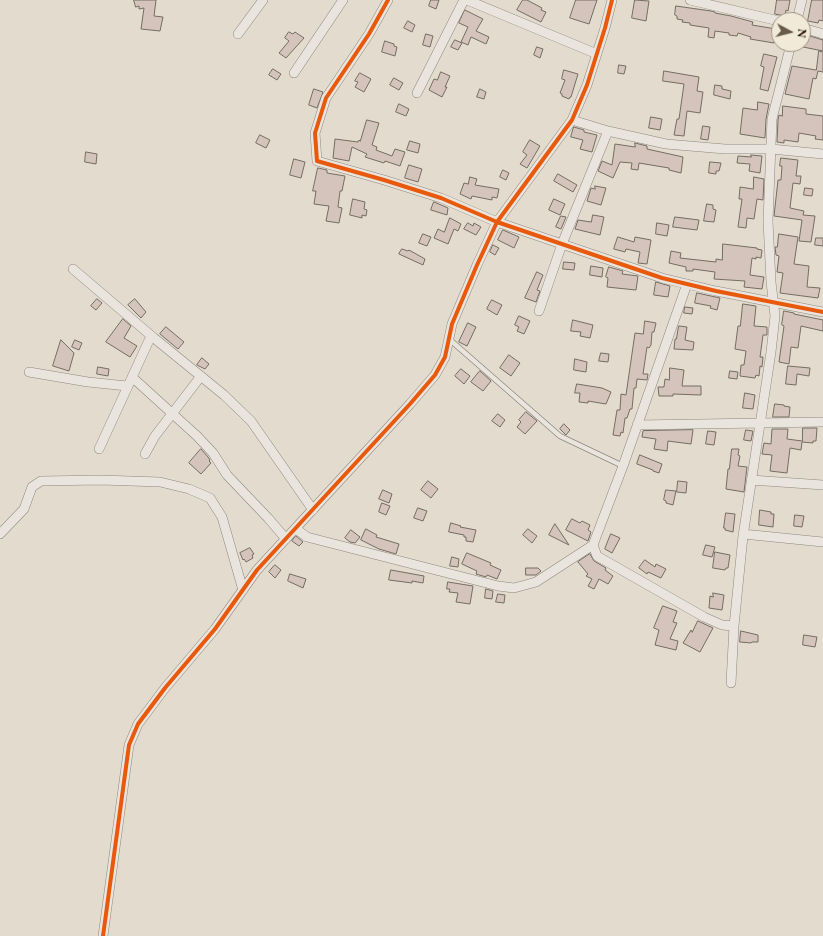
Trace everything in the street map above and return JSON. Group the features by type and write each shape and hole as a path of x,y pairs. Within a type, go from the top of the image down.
{"street":[{"path":"238,34 263,0"},
{"path":"294,72 343,0"},
{"path":"388,0 326,98 315,133 317,162 384,180 442,198 497,222 662,278 823,312"},
{"path":"417,93 464,0"},
{"path":"467,0 597,54"},
{"path":"103,936 129,745 138,724 165,688 215,629 257,570 435,375 445,357 452,324 497,222 572,120 587,86 612,0"},
{"path":"690,0 771,19"},
{"path":"799,12 802,0"},
{"path":"811,30 823,34"},
{"path":"731,683 734,626 743,534 771,352 775,316 771,282 768,221 772,119 789,52"},
{"path":"572,120 608,131 666,144 725,149 771,149 823,154"},
{"path":"539,311 562,244 608,131"},
{"path":"73,269 151,336 224,395 251,421 313,510"},
{"path":"687,284 594,545 597,556 704,617 722,625 734,626"},
{"path":"99,449 151,336"},
{"path":"29,372 88,382 127,386"},
{"path":"145,454 155,436 201,376"},
{"path":"132,377 173,412 198,436 213,453 227,475 286,539"},
{"path":"637,425 823,422"},
{"path":"0,534 24,508 32,487 40,481 101,480 160,482 190,489 210,498 222,517 243,590"},
{"path":"751,480 823,485"},
{"path":"296,529 307,536 498,586 514,588 536,582 594,545"},
{"path":"743,534 823,542"}],"lane":[{"path":"448,339 560,436 623,466"}],"building":[{"path":"134,0 156,0 154,16 163,17 160,31 141,29 144,8 139,9 139,6 136,7"},
{"path":"431,0 439,0 436,9 429,6"},
{"path":"523,0 527,0 542,8 541,10 546,12 541,22 517,10"},
{"path":"576,0 597,0 589,24 570,18"},
{"path":"635,0 649,1 646,21 632,18"},
{"path":"777,0 790,0 788,11 775,12"},
{"path":"812,0 823,0 823,21 819,20 818,23 811,22 811,12 810,12"},
{"path":"676,6 711,11 753,22 752,25 771,28 771,42 750,39 751,37 738,33 737,36 715,31 714,38 708,37 709,28 682,22 683,20 677,19 677,16 675,15"},
{"path":"465,10 483,19 476,31 489,37 486,44 471,37 468,45 461,42 468,27 459,23"},
{"path":"408,21 415,25 412,32 404,28"},
{"path":"289,32 293,34 295,32 304,38 286,58 279,53 289,41 285,38"},
{"path":"426,34 433,36 430,47 423,45"},
{"path":"811,36 823,40 823,51 811,49"},
{"path":"455,40 462,43 458,50 451,47"},
{"path":"385,41 394,44 394,46 397,47 395,56 382,52"},
{"path":"537,47 543,49 540,58 534,55"},
{"path":"819,51 823,52 823,72 818,71 816,79 813,78 809,99 785,94 792,66 816,70"},
{"path":"764,54 777,57 768,91 760,89 764,67 761,66"},
{"path":"619,65 626,66 624,74 618,73"},
{"path":"273,69 281,74 277,80 269,75"},
{"path":"564,70 578,74 571,97 569,99 562,96 560,93 565,80 562,79"},
{"path":"664,71 699,77 697,91 703,92 700,113 687,111 684,136 674,135 677,119 679,119 684,84 663,81"},
{"path":"441,72 450,76 442,97 429,90 434,79 437,80"},
{"path":"360,73 371,79 364,92 355,87 358,82 355,81"},
{"path":"394,78 403,83 399,90 390,85"},
{"path":"715,85 722,86 722,89 731,91 730,99 714,95"},
{"path":"314,89 323,92 317,108 309,105"},
{"path":"480,89 486,92 484,99 477,97"},
{"path":"758,102 769,104 766,119 765,138 740,134 743,108 757,110"},
{"path":"399,104 409,109 406,116 396,112"},
{"path":"783,106 806,109 806,114 823,116 823,140 815,139 816,136 799,133 798,142 784,140 784,143 777,142 778,120 779,115 782,116"},
{"path":"651,117 662,119 660,130 649,128"},
{"path":"367,120 379,123 372,145 377,147 376,150 392,156 395,149 405,152 400,166 365,157 367,154 352,147 349,161 333,158 335,139 360,141"},
{"path":"703,126 710,127 708,140 701,139"},
{"path":"574,127 584,130 584,132 597,135 592,152 580,149 583,140 571,137"},
{"path":"260,135 270,140 266,148 256,143"},
{"path":"530,140 540,146 527,168 520,164 527,155 523,152"},
{"path":"410,141 420,144 418,153 407,150"},
{"path":"635,143 647,146 647,149 683,157 681,173 669,170 669,168 639,163 638,170 631,169 632,163 620,162 613,178 598,171 602,161 612,165 615,144 635,147"},
{"path":"86,152 97,154 96,164 85,162"},
{"path":"751,155 762,156 760,173 749,171 750,164 737,163 738,156 751,157"},
{"path":"781,158 798,160 796,176 801,176 800,184 793,183 790,208 804,211 803,215 815,216 811,242 799,241 802,220 774,216 778,180 781,180"},
{"path":"294,159 305,162 301,178 290,175"},
{"path":"710,162 721,163 719,171 716,171 716,174 709,173"},
{"path":"409,165 422,169 418,182 405,178"},
{"path":"318,168 327,170 327,173 345,176 342,191 340,191 338,207 342,208 339,223 326,221 329,206 314,204 316,191 313,191"},
{"path":"503,170 509,173 506,180 500,177"},
{"path":"558,174 577,185 573,192 554,181"},
{"path":"470,177 477,179 475,185 499,189 497,198 492,197 492,200 472,196 471,199 460,194 464,183 468,184"},
{"path":"754,177 764,179 763,200 757,199 754,219 747,218 746,228 738,227 742,199 739,199 740,187 753,189"},
{"path":"595,186 606,188 601,205 587,201 591,188 595,189"},
{"path":"805,188 813,189 812,196 804,195"},
{"path":"353,199 365,202 364,209 367,210 366,216 362,215 362,218 350,215"},
{"path":"554,199 565,204 560,215 549,210"},
{"path":"434,202 448,208 447,215 431,210"},
{"path":"707,204 713,205 713,209 716,210 714,222 704,221"},
{"path":"593,215 604,217 600,235 575,229 578,220 591,222"},
{"path":"561,216 566,217 561,229 556,227"},
{"path":"675,217 699,220 697,230 673,227"},
{"path":"450,218 461,224 458,231 454,229 448,244 434,238 438,229 444,232"},
{"path":"468,223 473,226 474,223 481,227 476,235 464,229"},
{"path":"657,223 669,225 667,236 656,234"},
{"path":"503,230 519,237 514,248 498,240"},
{"path":"423,234 431,237 427,246 419,243"},
{"path":"779,234 798,237 794,264 809,266 807,287 820,288 818,298 780,293 783,273 777,272 779,256 776,255 775,247 777,247"},
{"path":"618,237 634,242 635,237 651,240 647,264 638,263 640,252 626,249 625,252 614,249"},
{"path":"816,238 823,238 823,246 815,245"},
{"path":"723,244 757,248 762,250 761,258 752,258 750,275 764,277 762,289 744,287 745,281 714,279 715,272 693,269 693,271 686,271 686,267 669,263 671,251 681,253 680,258 716,262 716,259 722,260"},
{"path":"493,245 499,248 495,255 490,252"},
{"path":"402,249 409,250 425,259 423,265 399,254"},
{"path":"564,262 575,263 574,270 563,269"},
{"path":"591,266 603,268 602,277 590,275"},
{"path":"609,267 623,271 622,274 638,276 636,290 607,287 608,278 606,277"},
{"path":"537,272 543,275 537,290 540,291 536,302 525,298"},
{"path":"656,282 670,286 668,297 654,295"},
{"path":"697,293 720,298 717,310 710,308 711,306 695,303"},
{"path":"97,299 102,303 96,310 91,306"},
{"path":"135,299 146,312 141,318 128,305"},
{"path":"492,300 502,305 497,315 487,309"},
{"path":"743,304 756,306 754,326 767,327 767,335 763,335 760,357 763,357 762,367 760,366 759,376 756,375 755,378 740,376 741,365 744,365 746,351 735,349"},
{"path":"685,307 693,308 692,314 684,313"},
{"path":"784,311 823,320 823,331 801,326 798,348 791,347 789,364 779,362 784,326 782,325"},
{"path":"519,316 530,321 524,334 517,331 519,327 515,325"},
{"path":"123,319 131,326 124,338 137,346 130,357 106,342"},
{"path":"573,320 593,325 590,338 580,336 581,332 571,331"},
{"path":"645,321 656,323 654,332 652,332 651,345 649,348 647,347 643,374 648,374 647,380 637,379 636,388 634,388 632,409 630,409 627,418 625,418 623,433 621,432 620,436 613,435 617,410 620,410 621,394 626,395 635,333 643,334"},
{"path":"468,323 476,327 467,346 459,342"},
{"path":"679,326 687,327 685,340 694,342 693,350 674,349"},
{"path":"166,327 184,342 178,349 160,334"},
{"path":"61,340 74,353 69,371 53,366"},
{"path":"75,340 82,343 79,350 72,347"},
{"path":"601,353 609,354 608,362 599,361"},
{"path":"509,355 520,363 511,376 500,368"},
{"path":"202,358 209,364 205,369 197,365"},
{"path":"575,359 587,362 586,372 574,370"},
{"path":"788,366 810,368 809,376 797,374 796,385 786,384"},
{"path":"98,367 109,369 108,376 97,374"},
{"path":"670,368 684,370 682,386 701,386 701,395 673,394 673,396 659,396 658,387 664,387 665,379 669,380"},
{"path":"461,369 470,376 464,384 455,376"},
{"path":"480,371 491,381 483,391 471,382"},
{"path":"730,371 738,372 737,379 729,378"},
{"path":"577,384 602,388 611,392 606,404 588,401 588,403 579,402 580,393 575,393"},
{"path":"745,393 755,395 753,409 743,408"},
{"path":"775,404 790,407 789,417 773,417"},
{"path":"526,412 537,421 525,434 517,427 521,422 519,420"},
{"path":"498,414 505,420 500,427 492,421"},
{"path":"564,424 570,430 566,435 560,429"},
{"path":"803,428 817,428 816,441 813,441 813,443 802,442 801,450 790,448 787,473 770,471 772,455 762,454 764,443 771,444 772,429 788,429 787,439 802,441"},
{"path":"693,430 691,444 668,441 667,451 654,449 656,439 642,437 643,431"},
{"path":"746,430 753,431 751,441 744,440"},
{"path":"708,431 716,432 714,445 706,444"},
{"path":"201,449 211,463 201,474 189,463"},
{"path":"732,449 739,449 738,455 740,456 738,466 747,467 744,492 726,489"},
{"path":"640,455 662,464 659,473 637,464"},
{"path":"428,481 438,489 431,498 421,490"},
{"path":"678,481 687,482 686,493 677,492"},
{"path":"383,490 392,494 389,503 379,499"},
{"path":"666,490 676,491 673,505 666,503 664,500"},
{"path":"382,503 390,506 386,515 379,512"},
{"path":"418,508 427,511 423,521 414,518"},
{"path":"760,510 774,514 773,527 759,525"},
{"path":"726,513 735,514 733,532 725,530 724,528"},
{"path":"795,515 804,516 802,527 794,526"},
{"path":"572,519 580,523 582,521 590,525 588,530 591,532 588,541 566,530"},
{"path":"451,523 461,526 460,527 476,530 473,542 466,541 466,537 464,537 464,535 449,532"},
{"path":"555,524 569,545 549,535"},
{"path":"366,529 377,535 376,537 399,544 396,554 379,549 361,540"},
{"path":"528,529 537,536 532,543 523,535"},
{"path":"351,530 360,537 355,543 350,542 345,538"},
{"path":"611,534 620,538 612,553 605,549"},
{"path":"296,536 303,542 299,546 292,541"},
{"path":"706,545 715,547 712,557 703,555"},
{"path":"250,548 254,554 252,555 253,558 246,562 244,559 243,560 240,553"},
{"path":"715,552 730,555 728,568 725,570 713,568"},
{"path":"467,553 491,563 490,565 501,570 497,579 487,575 486,577 476,574 477,571 462,564"},
{"path":"590,554 594,561 606,568 605,570 613,576 608,584 599,579 594,589 588,586 592,579 586,576 588,574 578,562"},
{"path":"452,557 459,559 458,567 450,566"},
{"path":"645,560 655,567 656,564 666,569 661,578 648,572 647,574 639,568"},
{"path":"275,565 281,570 275,578 269,572"},
{"path":"526,568 538,568 541,571 536,575 526,575"},
{"path":"391,570 424,576 423,583 389,580"},
{"path":"290,574 306,579 303,588 288,581"},
{"path":"448,582 473,586 470,604 456,602 458,593 449,592 450,589 447,589"},
{"path":"486,589 493,591 492,599 485,598"},
{"path":"713,593 724,595 722,610 709,608 710,596 713,597"},
{"path":"498,594 505,595 504,603 496,602"},
{"path":"663,606 677,611 673,622 677,623 670,639 678,641 676,650 655,645 659,630 654,628"},
{"path":"698,621 713,628 700,652 683,643 691,630 692,632"},
{"path":"741,631 758,635 758,642 740,642"},
{"path":"804,635 817,637 815,647 803,645"}],"cycle path":[{"path":"388,0 369,34 326,98 315,133 317,161 441,198 497,222 662,278 716,291 823,312"},
{"path":"103,936 129,745 138,724 165,688 215,629 257,570 435,375 445,357 452,324 497,222 572,120 587,85 612,0"}]}
